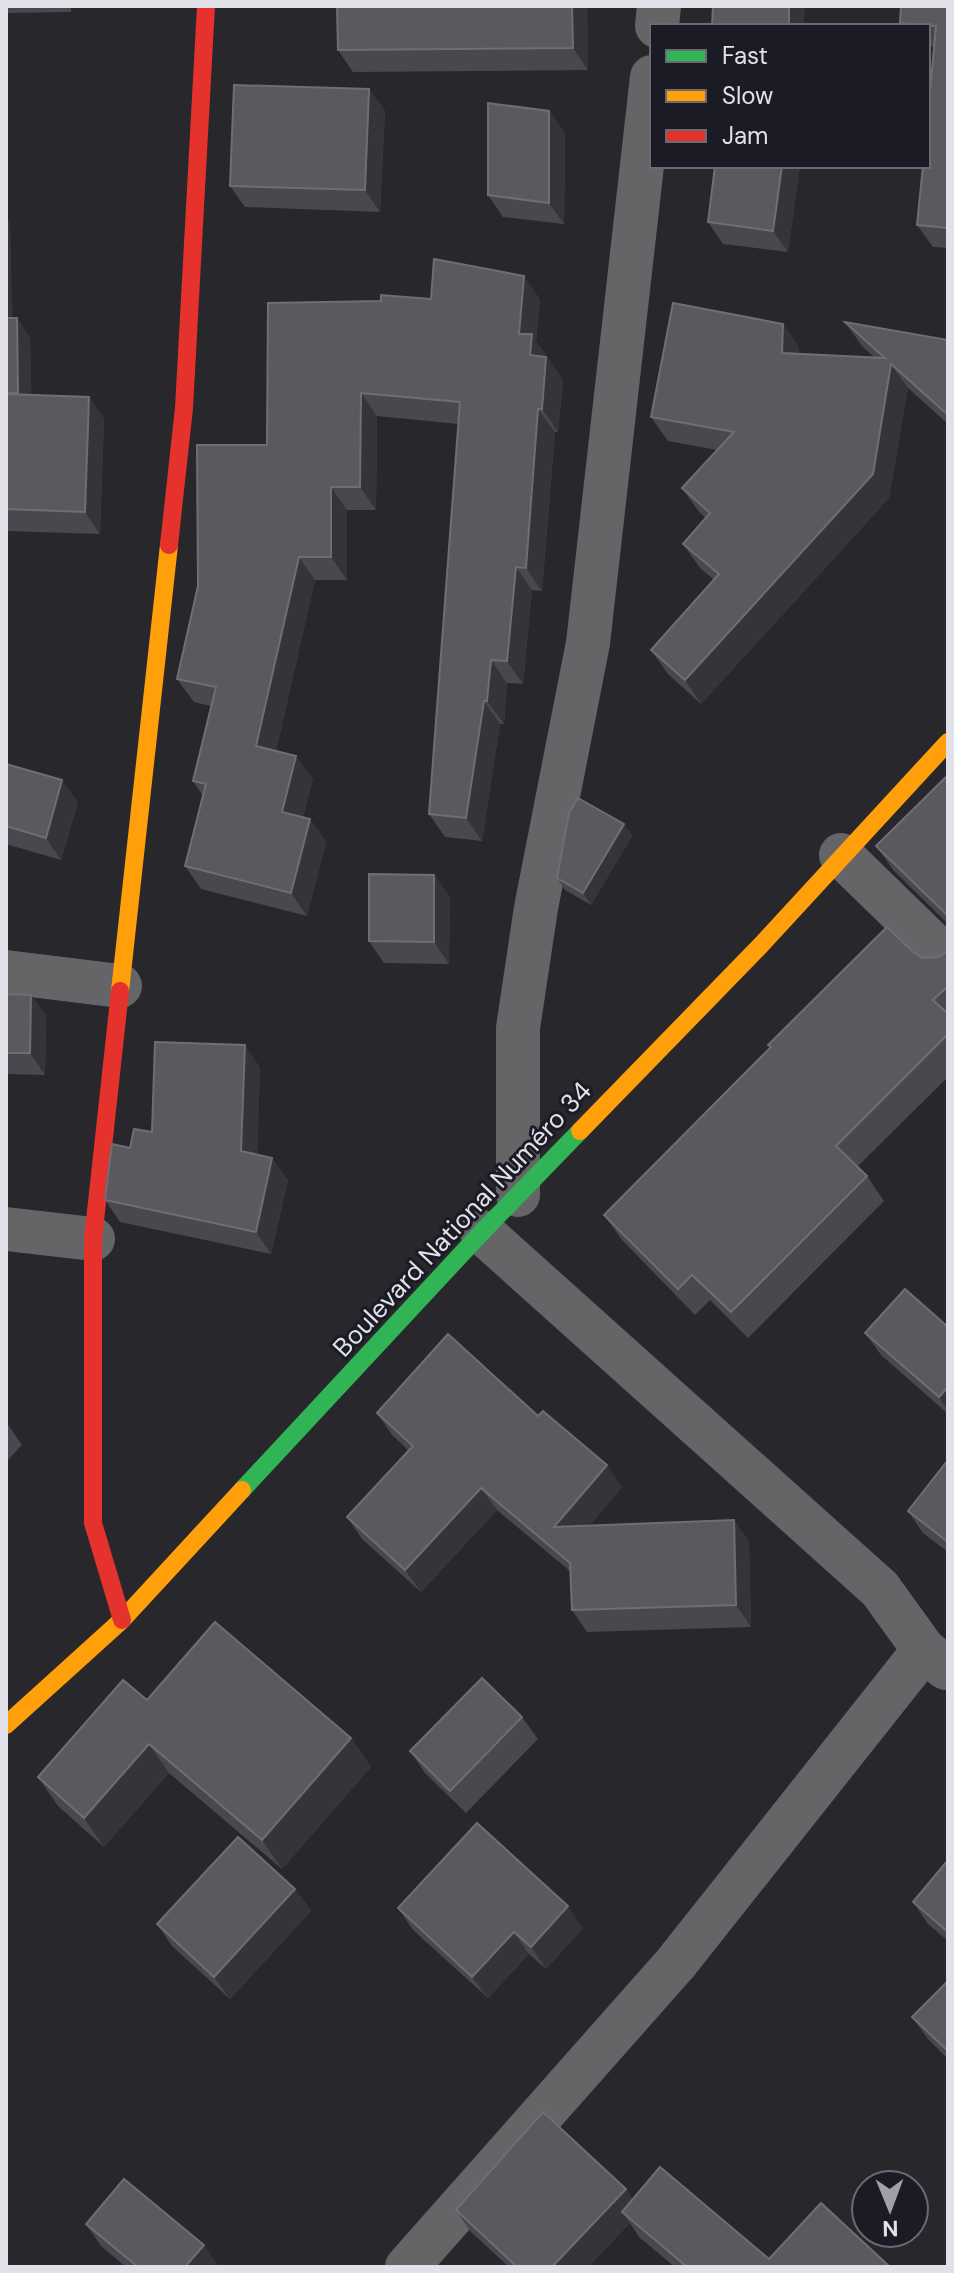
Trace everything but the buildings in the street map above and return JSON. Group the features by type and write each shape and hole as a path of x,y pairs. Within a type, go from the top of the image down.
{"street":[{"path":"122,1620 93,1523 93,1239 184,408 206,6"},
{"path":"518,1195 518,1028 536,908 588,643 650,95"},
{"name":"Boulevard National Numéro 34","path":"6,1725 122,1620 482,1232 761,945 948,742"},
{"path":"841,855 948,959"},
{"path":"6,972 120,986"},
{"path":"6,1229 93,1239"},
{"path":"407,2267 676,1963 936,1660 880,1589 482,1232"}],"traffic: fast":[{"path":"242,1490 580,1131"}],"traffic: slow":[{"path":"120,991 169,545"},
{"path":"580,1131 761,945 948,742"},
{"path":"6,1725 122,1620 242,1490"}],"traffic: jam":[{"path":"169,545 184,408 206,6"},
{"path":"120,991 93,1239 93,1523 122,1620"}]}
